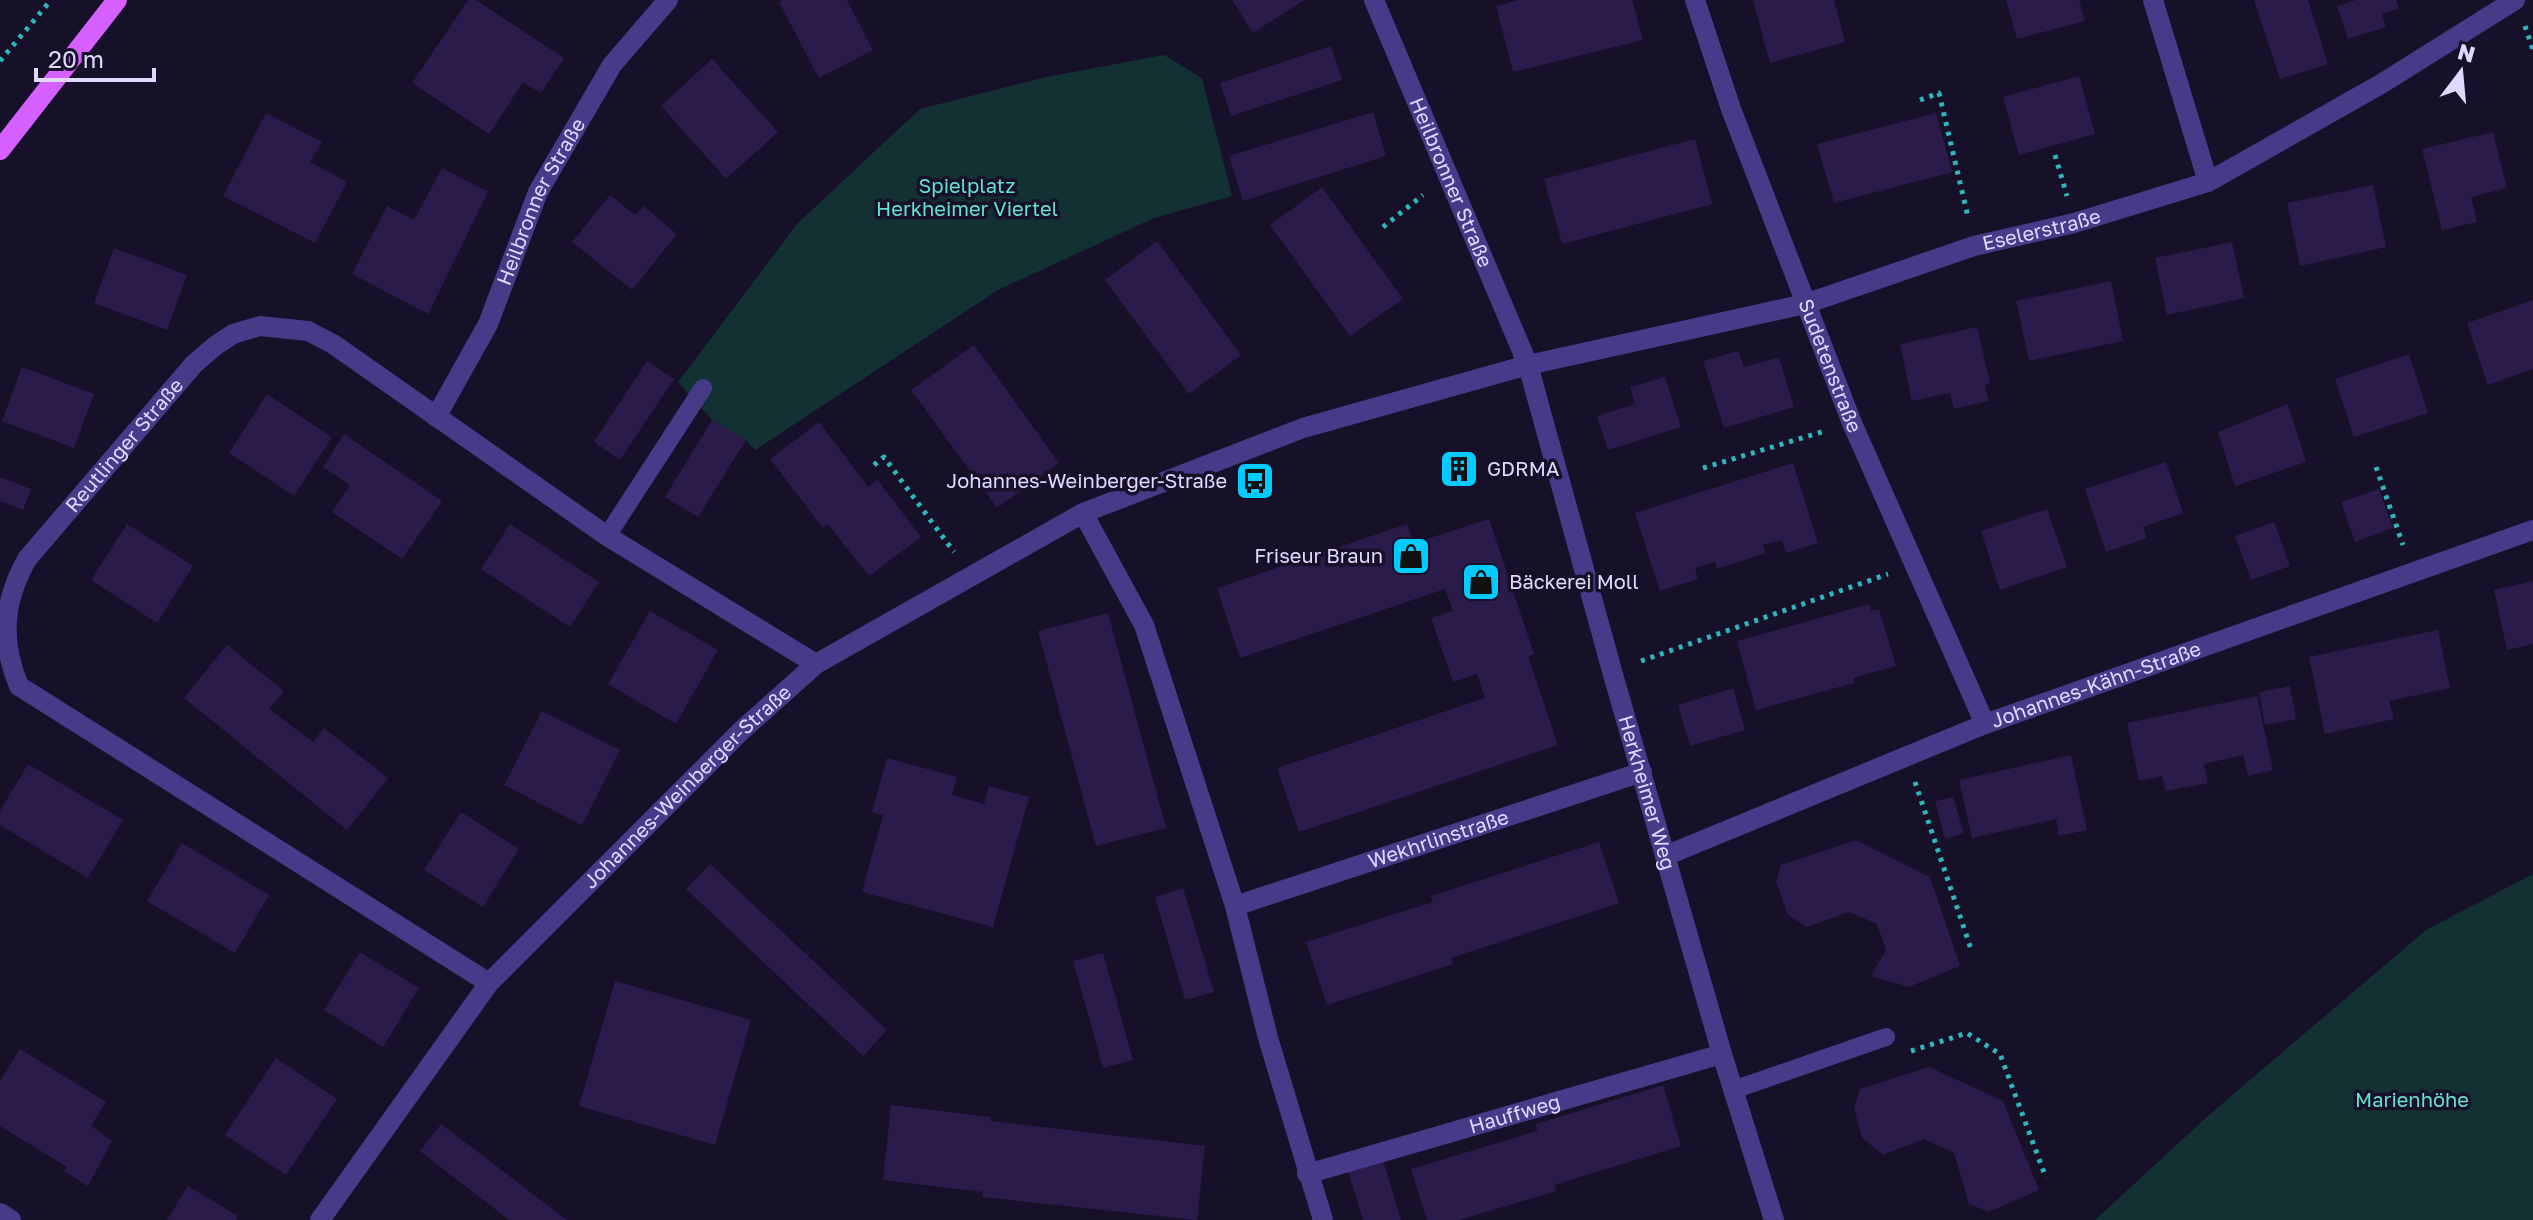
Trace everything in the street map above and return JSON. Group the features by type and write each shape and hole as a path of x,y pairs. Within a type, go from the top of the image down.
{"main road":[{"path":"0,150 117,0"}],"street":[{"name":"Heilbronner Straße","path":"436,417 488,324 538,192 612,65 668,0"},
{"name":"Heilbronner Straße","path":"1374,0 1528,365"},
{"name":"Sudetenstraße","path":"1695,0 1731,109 1852,423 1985,724"},
{"path":"2153,0 2208,182"},
{"name":"Eselerstraße","path":"1528,365 1805,304 1974,246 2074,223 2208,182 2381,84 2515,0"},
{"name":"Reutlinger Straße","path":"489,983 19,686 3,645 7,602 27,559 194,364 233,334 260,326 308,331 333,344 607,536 816,664"},
{"name":"Johannes-Weinberger-Straße","path":"320,1220 361,1158 489,983 741,731 816,664 1083,513 1303,428 1528,365"},
{"name":"Herkheimer Weg","path":"1528,365 1665,856 1774,1220"},
{"path":"1083,513 1144,625 1235,906 1307,1174 1323,1220"},
{"name":"Johannes-Kähn-Straße","path":"1665,856 1985,724 2533,530"},
{"name":"Wekhrlinstraße","path":"1235,906 1642,772"},
{"name":"Hauffweg","path":"1307,1174 1722,1054"},
{"path":"0,1213 11,1220"}],"lane":[{"path":"607,536 703,388"},
{"path":"1733,1090 1886,1037"}],"path":[{"path":"0,61 51,0"},
{"path":"1920,100 1939,93 1974,246"},
{"path":"2055,155 2074,223"},
{"path":"1383,227 1448,175"},
{"path":"1703,468 1852,423"},
{"path":"874,465 884,457 972,577"},
{"path":"2376,467 2413,575"},
{"path":"1612,671 1915,564"},
{"path":"1906,756 1972,952"},
{"path":"1906,1053 1967,1033 2000,1054 2046,1178"}],"green space":[{"name":"Spielplatz Herkheimer Viertel","path":"1164,55 1202,78 1232,196 1154,218 998,290 755,450 746,440 712,420 678,382 798,223 920,109 1046,77"},
{"name":"Marienhöhe","path":"2533,874 2533,1220 2095,1220 2209,1115 2426,930"}],"building":[{"path":"468,0 476,0 564,58 541,93 523,82 489,134 412,83"},
{"path":"847,0 873,50 819,78 779,2"},
{"path":"1232,0 1304,0 1253,33"},
{"path":"1518,0 1632,0 1643,40 1513,72 1496,6"},
{"path":"1753,0 1834,0 1845,42 1770,63"},
{"path":"2006,0 2079,0 2085,21 2017,39"},
{"path":"2254,0 2308,0 2328,64 2280,79"},
{"path":"2356,0 2396,0 2399,8 2382,14 2386,27 2348,39 2337,6"},
{"path":"1331,46 1342,80 1231,116 1220,83"},
{"path":"712,59 778,132 726,179 661,106"},
{"path":"2079,76 2095,134 2019,155 2003,97"},
{"path":"1373,112 1386,156 1243,201 1229,156"},
{"path":"266,113 322,142 310,162 347,182 315,243 223,196"},
{"path":"1936,113 1952,172 1834,203 1817,144"},
{"path":"2493,132 2507,188 2471,197 2477,222 2442,230 2422,149"},
{"path":"1695,139 1712,204 1562,244 1544,179"},
{"path":"442,168 488,192 428,314 352,274 387,206 414,220"},
{"path":"2373,185 2386,247 2300,266 2287,203"},
{"path":"1322,187 1403,299 1350,336 1270,225"},
{"path":"610,195 635,215 643,206 677,234 632,290 572,242"},
{"path":"1157,241 1241,355 1189,394 1105,280"},
{"path":"2232,242 2244,298 2167,315 2155,258"},
{"path":"114,248 187,275 167,330 94,303"},
{"path":"2111,281 2123,341 2029,361 2016,301"},
{"path":"2533,300 2533,369 2488,385 2467,323"},
{"path":"1977,327 1990,383 1985,385 1989,401 1954,409 1950,393 1912,401 1900,344"},
{"path":"974,345 1059,463 997,508 911,390"},
{"path":"1738,351 1744,367 1779,357 1794,407 1724,428 1703,361"},
{"path":"2409,354 2428,413 2354,437 2335,379"},
{"path":"647,361 674,379 620,460 594,442"},
{"path":"22,367 94,394 74,448 2,421"},
{"path":"1665,377 1681,427 1608,450 1597,416 1635,404 1630,387"},
{"path":"267,394 332,437 294,496 229,453"},
{"path":"2288,404 2306,462 2235,486 2218,432"},
{"path":"712,420 746,440 698,517 665,497"},
{"path":"819,422 868,487 877,479 921,537 869,576 828,524 823,528 770,459"},
{"path":"344,434 442,501 402,559 332,512 350,485 323,467"},
{"name":"GDRMA","path":"1470,459 1474,471 1448,478 1444,467"},
{"path":"2166,462 2183,513 2143,527 2147,538 2106,552 2085,489"},
{"path":"1793,463 1818,543 1786,553 1782,540 1763,545 1766,553 1717,569 1715,562 1695,568 1698,579 1660,591 1635,513"},
{"path":"0,477 31,489 23,510 0,501"},
{"path":"2379,489 2393,528 2355,542 2341,502"},
{"path":"2047,509 2067,567 2000,590 1981,531"},
{"path":"1489,519 1534,654 1528,656 1558,745 1299,832 1277,768 1485,698 1477,674 1453,682 1431,618 1453,611 1445,589 1240,658 1217,588 1407,524 1414,543"},
{"path":"2274,522 2290,566 2251,580 2235,536"},
{"path":"127,524 193,566 157,623 91,580"},
{"path":"510,524 599,582 570,627 481,569"},
{"path":"2533,581 2533,644 2507,650 2494,590"},
{"path":"1869,604 1871,611 1879,609 1896,666 1853,678 1854,683 1756,710 1737,641"},
{"path":"650,611 718,650 676,724 608,684"},
{"path":"1108,613 1166,828 1096,846 1038,631"},
{"path":"2438,630 2450,688 2389,701 2394,719 2325,734 2309,657"},
{"path":"227,645 284,691 269,709 313,742 324,728 388,778 347,830 184,698"},
{"path":"2290,686 2296,719 2265,725 2259,692"},
{"path":"1733,688 1745,730 1690,746 1678,705"},
{"path":"2257,696 2273,770 2248,776 2243,755 2204,764 2208,783 2166,791 2162,776 2139,781 2127,723"},
{"path":"542,711 620,750 582,825 504,785"},
{"path":"2071,755 2087,830 2059,836 2056,819 1972,838 1959,780"},
{"path":"887,758 957,777 952,795 984,804 989,786 1029,797 993,927 862,892 883,815 872,812"},
{"path":"28,764 123,820 88,878 0,825 0,811"},
{"path":"1953,797 1964,833 1945,839 1935,801"},
{"path":"461,812 519,849 483,907 424,870"},
{"path":"1856,840 1930,877 1960,966 1909,987 1871,976 1886,950 1877,924 1849,912 1807,927 1788,915 1776,882 1781,865"},
{"path":"1599,842 1619,903 1451,958 1453,964 1327,1005 1306,942 1433,902 1431,896"},
{"path":"182,843 269,895 235,953 147,901"},
{"path":"710,864 887,1030 863,1056 686,889"},
{"path":"1183,888 1214,992 1185,1000 1155,897"},
{"path":"360,952 419,988 383,1047 324,1010"},
{"path":"1103,953 1133,1060 1103,1068 1073,961"},
{"path":"615,981 751,1020 715,1145 579,1106"},
{"path":"20,1049 106,1102 91,1126 112,1141 88,1186 64,1171 67,1167 0,1126 0,1081"},
{"path":"276,1058 337,1099 286,1175 225,1135"},
{"path":"1929,1067 2003,1101 2039,1190 1989,1212 1969,1204 1954,1153 1924,1139 1883,1155 1862,1138 1854,1108 1860,1089"},
{"path":"1663,1085 1681,1146 1554,1185 1556,1191 1459,1220 1427,1220 1411,1169 1537,1131 1536,1124"},
{"path":"891,1105 991,1117 991,1121 1205,1146 1197,1220 982,1197 983,1192 883,1180"},
{"path":"441,1124 567,1220 509,1220 420,1151"},
{"path":"1383,1160 1401,1220 1363,1220 1348,1171"},
{"path":"188,1186 238,1216 235,1220 167,1220"}],"place":[{"name":"GDRMA","path":"1459,469"},
{"name":"Johannes-Weinberger-Straße","path":"1255,481"},
{"name":"Friseur Braun","path":"1411,556"},
{"name":"Bäckerei Moll","path":"1481,582"}]}
